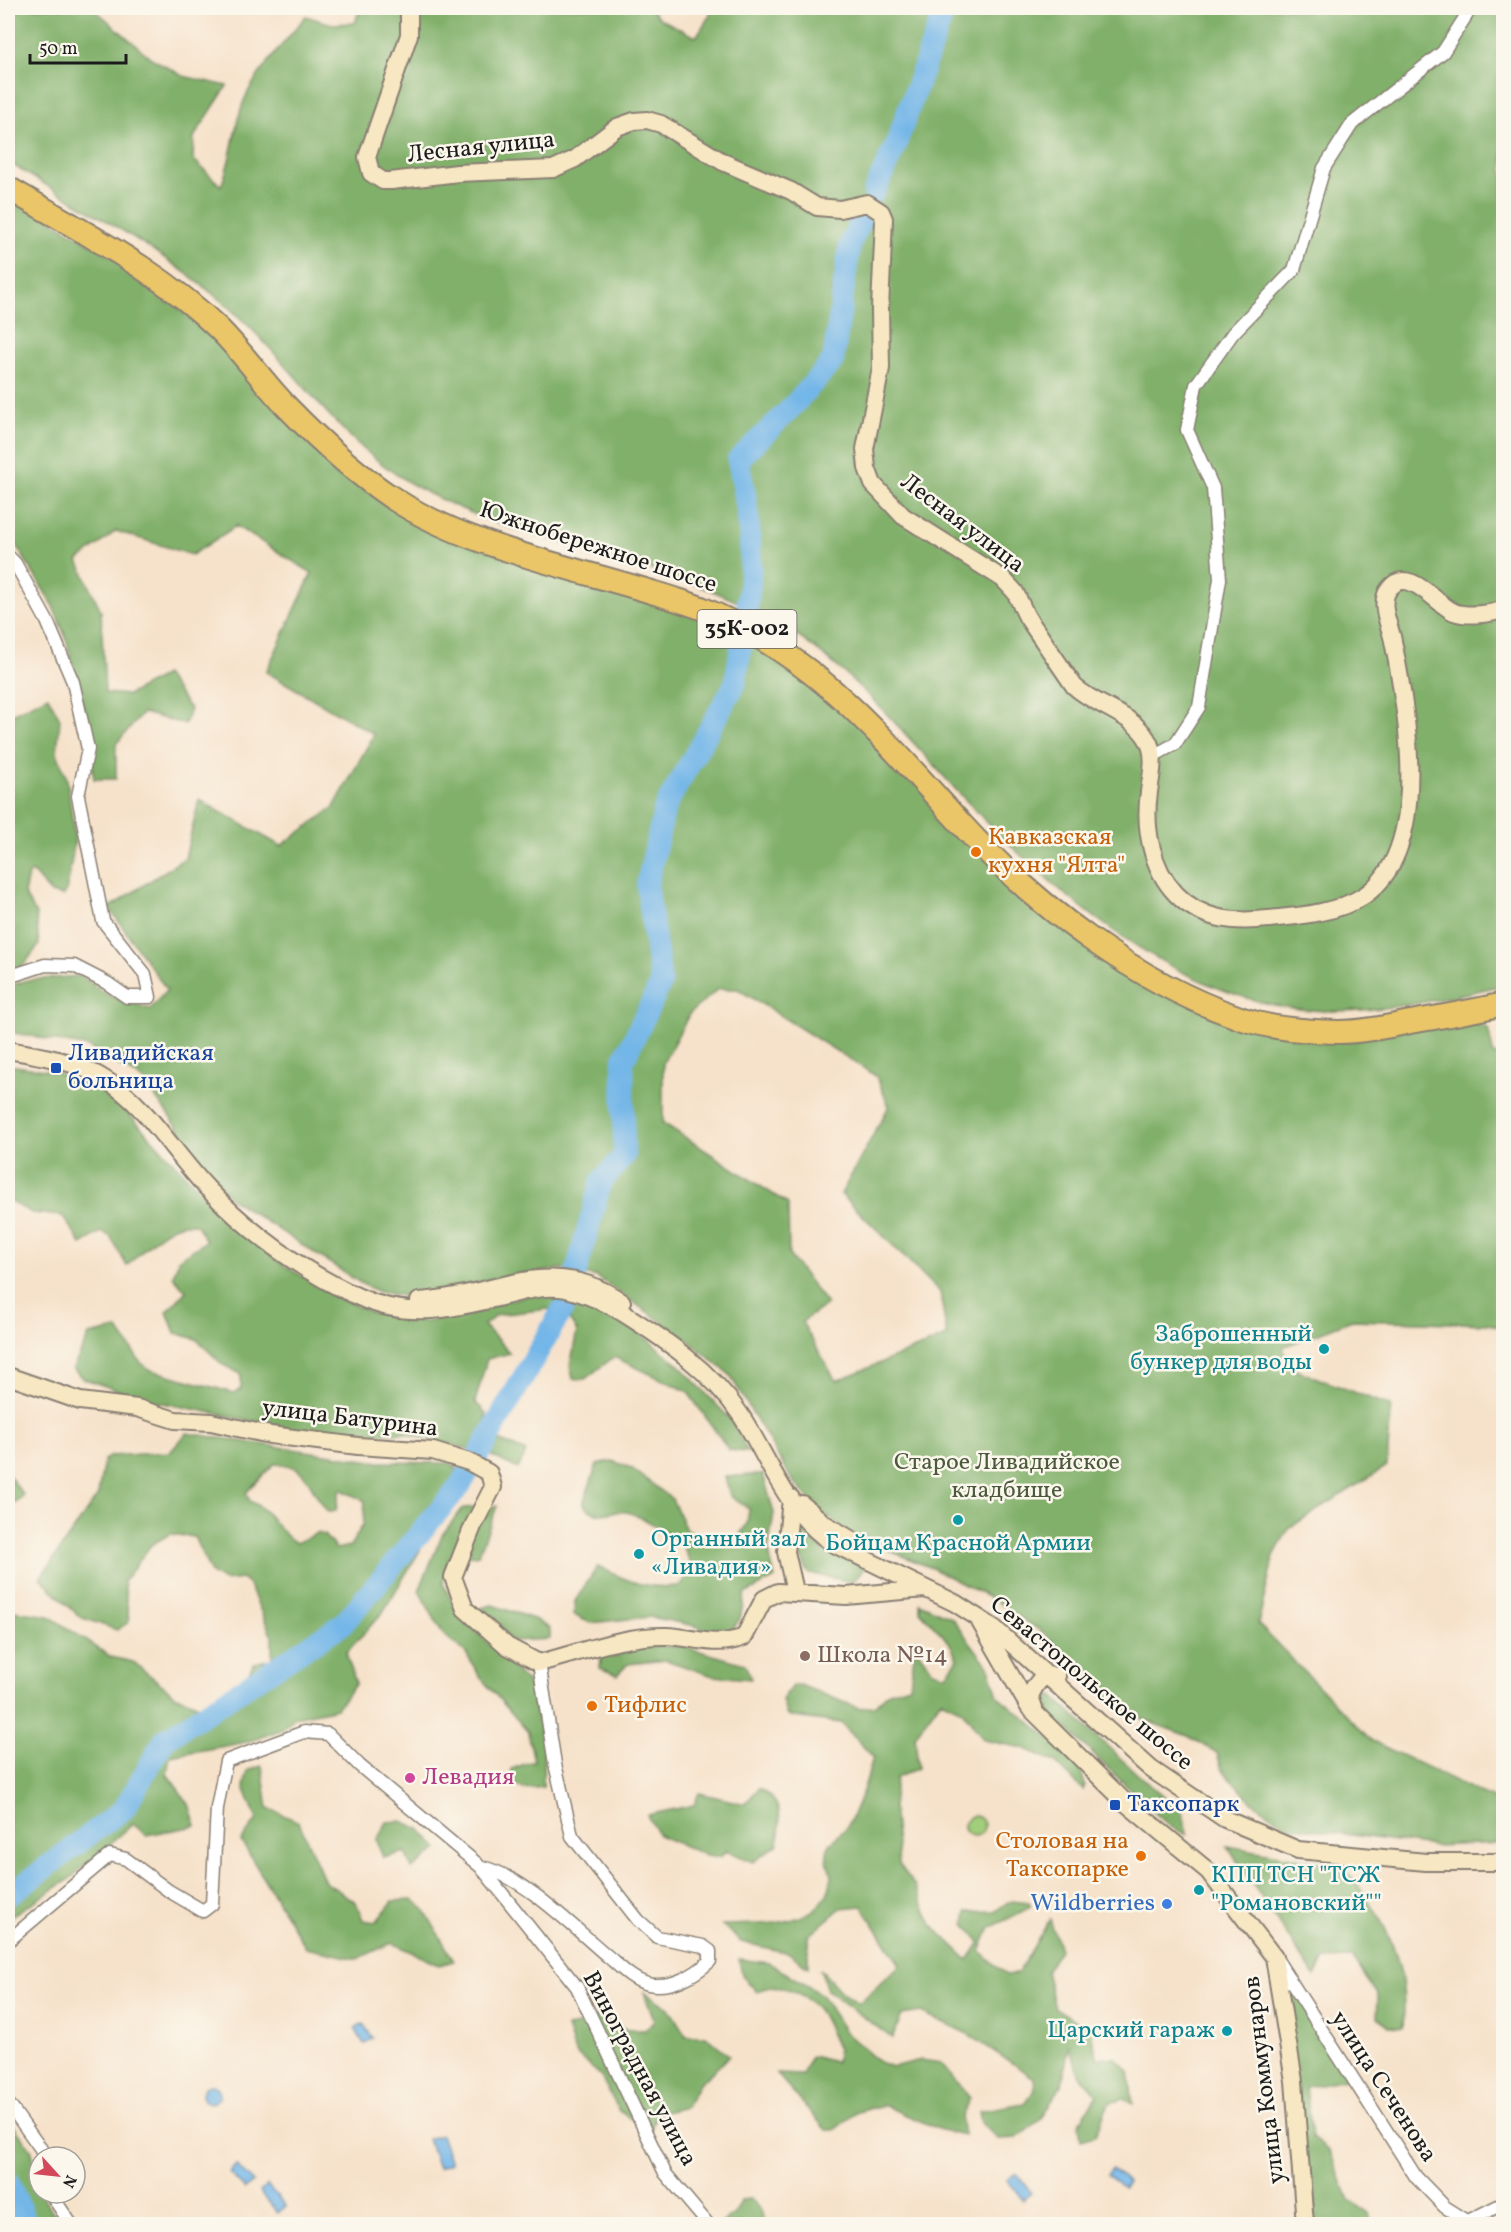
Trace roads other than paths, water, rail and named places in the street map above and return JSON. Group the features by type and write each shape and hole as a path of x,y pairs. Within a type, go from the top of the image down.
{"highway":[{"name":"Южнобережное шоссе","path":"8,176 156,264 197,295 370,467 439,511 493,534 713,601 777,632 817,657 853,688 901,736 1012,856 1086,917 1172,971 1238,1004 1279,1017 1296,1019 1390,1017 1503,991"},
{"name":"Южнобережное шоссе","path":"8,188 147,271 188,301 219,329 287,407 328,446 394,499 472,537 661,594 710,612 737,623 805,666 842,696 899,753 968,832 1019,882 1042,902 1121,958 1163,984 1239,1018 1304,1030 1342,1032 1378,1028 1503,1004"}],"main road":[{"name":"Лесная улица","path":"409,8 409,35 367,157 371,173 383,181 458,173 553,169 575,159 617,127 633,121 647,120 661,124 723,162 791,191 817,207 840,209 867,203 881,212 884,219 880,309 881,368 865,449 867,468 873,484 903,516 1003,579 1015,592 1026,617 1074,686 1084,695 1125,718 1141,731 1148,740 1153,756"},
{"path":"1153,756 1146,817 1148,834 1164,878 1175,894 1208,916 1245,922 1306,915 1339,906 1364,895 1381,880 1396,854 1408,819 1409,747 1393,641 1384,604 1388,590 1395,583 1407,581 1423,588 1455,613 1480,614 1503,609"},
{"path":"8,1043 72,1056 96,1066 122,1084 158,1118 215,1188 290,1249 350,1284 384,1299 402,1302 424,1301 546,1277 582,1281 619,1300 696,1355 724,1380 792,1496 849,1540 953,1591 1157,1766 1204,1798 1263,1829 1300,1842 1335,1848 1503,1854"},
{"name":"Севастопольское шоссе","path":"8,1050 59,1059 106,1080 141,1109 169,1145 217,1198 278,1249 314,1275 361,1299 400,1312 445,1309 531,1289 565,1289 621,1311 710,1376 740,1414 792,1496 805,1521 832,1543 982,1614 994,1628 1057,1679 1150,1769 1225,1819 1298,1850 1426,1862 1503,1862"},
{"name":"улица Батурина","path":"8,1376 80,1401 137,1408 175,1420 211,1422 270,1434 358,1446 434,1451 469,1462 489,1473 493,1487 473,1526 453,1577 465,1609 507,1646 539,1663"},
{"path":"792,1496 786,1552 795,1592"},
{"path":"539,1663 631,1640 654,1637 666,1636 727,1643 744,1637 764,1599 778,1592 818,1596 928,1589"},
{"name":"Севастопольское шоссе","path":"928,1589 953,1591"},
{"name":"улица Коммунаров","path":"982,1614 1029,1707 1127,1804 1208,1872 1275,1957 1294,2081 1305,2224"},
{"name":"улица Коммунаров","path":"994,1628 1029,1707"},
{"path":"1041,1719 1036,1696 1042,1686 1057,1679"}],"street":[{"path":"1153,756 1175,744 1199,707 1220,579 1213,488 1187,430 1196,385 1233,333 1293,270 1324,168 1352,124 1443,51 1471,8"},
{"path":"8,556 15,562 47,621 73,682 88,749 78,796 103,921 146,974 150,997 127,997 74,966 45,965 8,977"},
{"path":"481,1867 493,1869 528,1891 566,1919 632,1976 646,1984 666,1986 701,1970 710,1961 710,1952 703,1946 657,1937 638,1920 572,1836 555,1764 539,1663"},
{"name":"Виноградная улица","path":"8,1941 110,1855 126,1859 169,1891 203,1911 212,1904 217,1808 226,1761 304,1732 328,1734 360,1766 481,1867 577,1988 666,2173 708,2224"},
{"name":"улица Сеченова","path":"1275,1957 1416,2177 1445,2207 1470,2223"},
{"path":"8,2103 38,2145"},
{"path":"1470,2223 1503,2203"},
{"path":"58,2205 70,2224"}],"water":[{"path":"363,2024 373,2038 364,2044 355,2029"},
{"path":"211,2085 217,2088 220,2094 217,2100 211,2103 205,2100 202,2094 205,2088"},
{"path":"441,2135 451,2163 438,2168 428,2139"},
{"path":"236,2165 253,2182 245,2189 229,2173"},
{"path":"1112,2169 1128,2182 1124,2188 1107,2175"},
{"path":"1016,2173 1032,2193 1023,2200 1007,2180"},
{"path":"267,2185 286,2206 278,2213 260,2192"}],"waterway":[{"path":"874,192 895,147 945,8"},
{"path":"747,607 751,570 750,533 738,460 789,410 833,361 850,244 864,214"},
{"path":"576,1272 601,1182 624,1156 623,1061 661,983 647,884 665,807 735,684 743,635"},
{"path":"479,1454 569,1298"},
{"path":"8,1896 124,1809 164,1740 343,1624 459,1487 467,1474"},
{"path":"8,2181 27,2224"}],"place":[{"name":"Кавказская кухня \"Ялта\"","path":"976,852"},
{"name":"Ливадийская больница","path":"56,1068"},
{"name":"Заброшенный бункер для воды","path":"1324,1349"},
{"name":"Бойцам Красной Армии","path":"958,1520"},
{"name":"Органный зал «Ливадия»","path":"639,1554"},
{"name":"Школа №14","path":"805,1656"},
{"name":"Тифлис","path":"592,1706"},
{"name":"Левадия","path":"410,1778"},
{"name":"Таксопарк","path":"1115,1805"},
{"name":"Столовая на Таксопарке","path":"1141,1856"},
{"name":"КПП ТСН \"ТСЖ \"Романовский\"\"","path":"1199,1890"},
{"name":"Wildberries","path":"1167,1904"},
{"name":"Царский гараж","path":"1227,2031"}],"park label":[{"name":"Старое Ливадийское кладбище","path":"1007,1477"}]}
